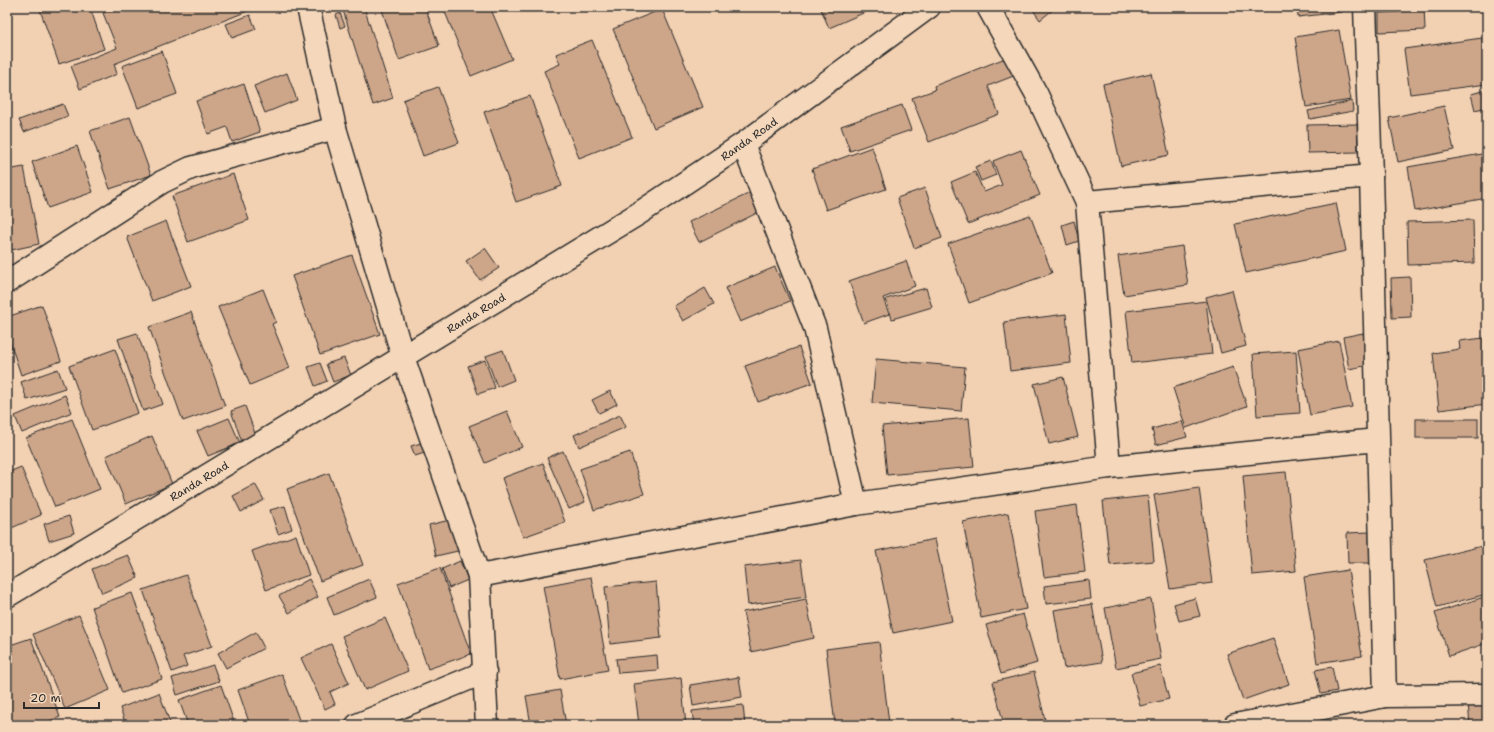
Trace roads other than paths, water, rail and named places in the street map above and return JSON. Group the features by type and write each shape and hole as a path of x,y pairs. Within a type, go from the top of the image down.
{"street":[{"path":"308,7 335,128 403,357 479,576 487,725"},
{"name":"Randa Road","path":"7,596 638,214 743,144 929,7"},
{"path":"988,7 1036,93 1087,202 1109,467"},
{"path":"1365,7 1385,696"},
{"path":"7,282 162,182 185,170 335,128"},
{"path":"743,144 815,328 856,504"},
{"path":"1087,202 1371,176"},
{"path":"479,576 856,504 1109,467 1377,440"},
{"path":"357,725 485,672"},
{"path":"1235,725 1385,696 1487,695"}]}
